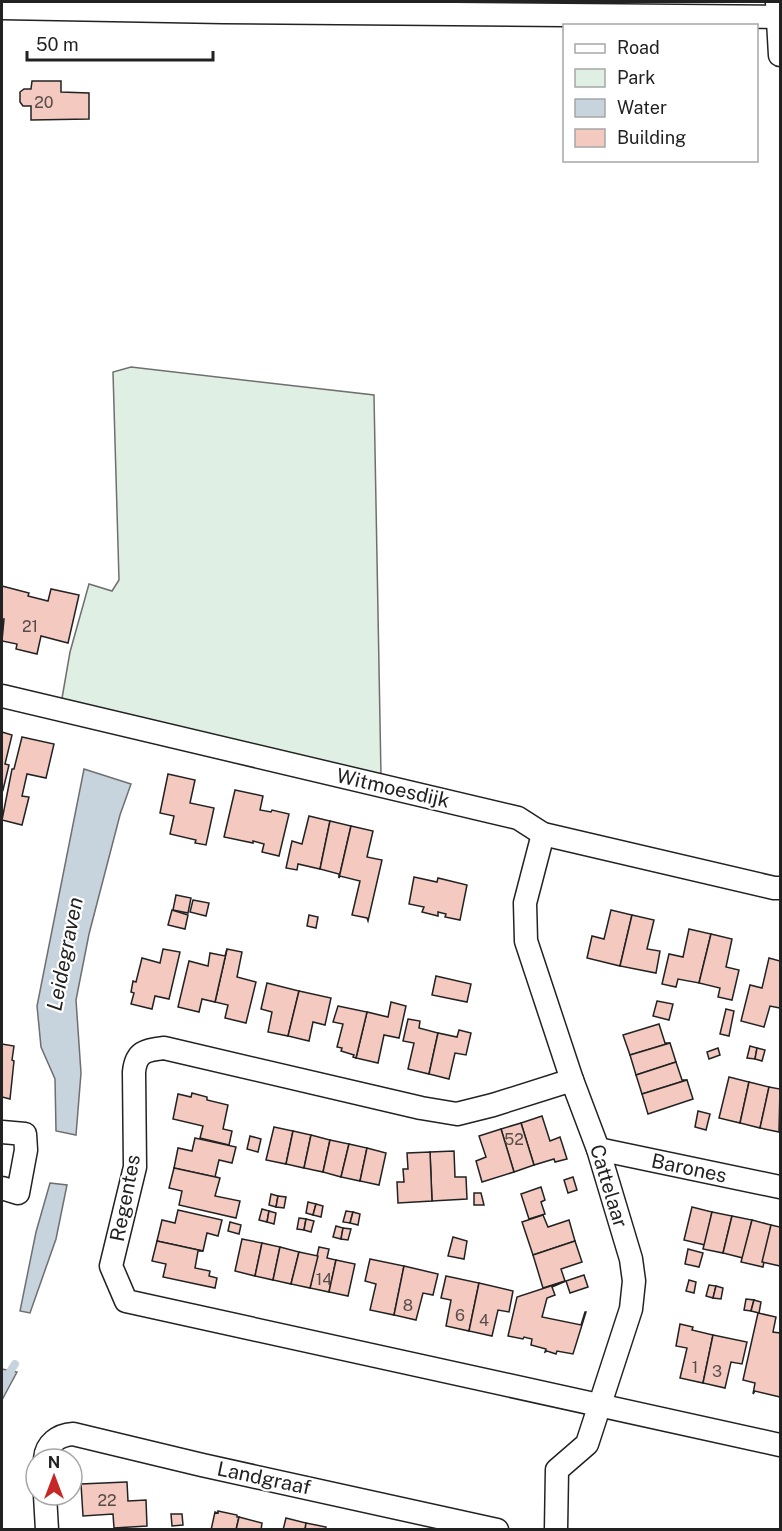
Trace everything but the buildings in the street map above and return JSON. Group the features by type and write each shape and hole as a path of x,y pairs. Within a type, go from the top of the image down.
{"street":[{"path":"2,8 234,12 779,12 780,55"},
{"name":"Witmoesdijk","path":"2,696 518,818 543,834 780,888"},
{"name":"Cattelaar","path":"543,834 525,903 526,941 572,1080 598,1149 631,1259 634,1281 631,1309 587,1444 557,1470 556,1530"},
{"name":"Regentes","path":"572,1080 493,1105 457,1113 421,1108 164,1048 151,1049 142,1053 135,1061 135,1167 111,1266 126,1301 599,1406"},
{"path":"2,1132 25,1134 26,1150 18,1193 2,1188"},
{"name":"Barones","path":"598,1149 780,1187"},
{"path":"599,1406 780,1445"},
{"name":"Landgraaf","path":"50,1447 51,1443 61,1436 73,1434 496,1530"},
{"path":"46,1507 47,1530"}],"green space":[{"path":"131,367 374,395 381,776 61,704 70,652 89,584 112,591 119,580 113,372"}],"water":[{"path":"84,769 131,784 120,815 89,934 76,1000 81,1073 76,1135 56,1131 55,1079 41,1047 37,1006"},
{"path":"50,1183 67,1185 56,1239 30,1313 20,1311 36,1232"},
{"path":"2,1369 17,1372 2,1400"}],"waterway":[{"name":"Leidegraven","path":"2,1384 15,1364"}]}
